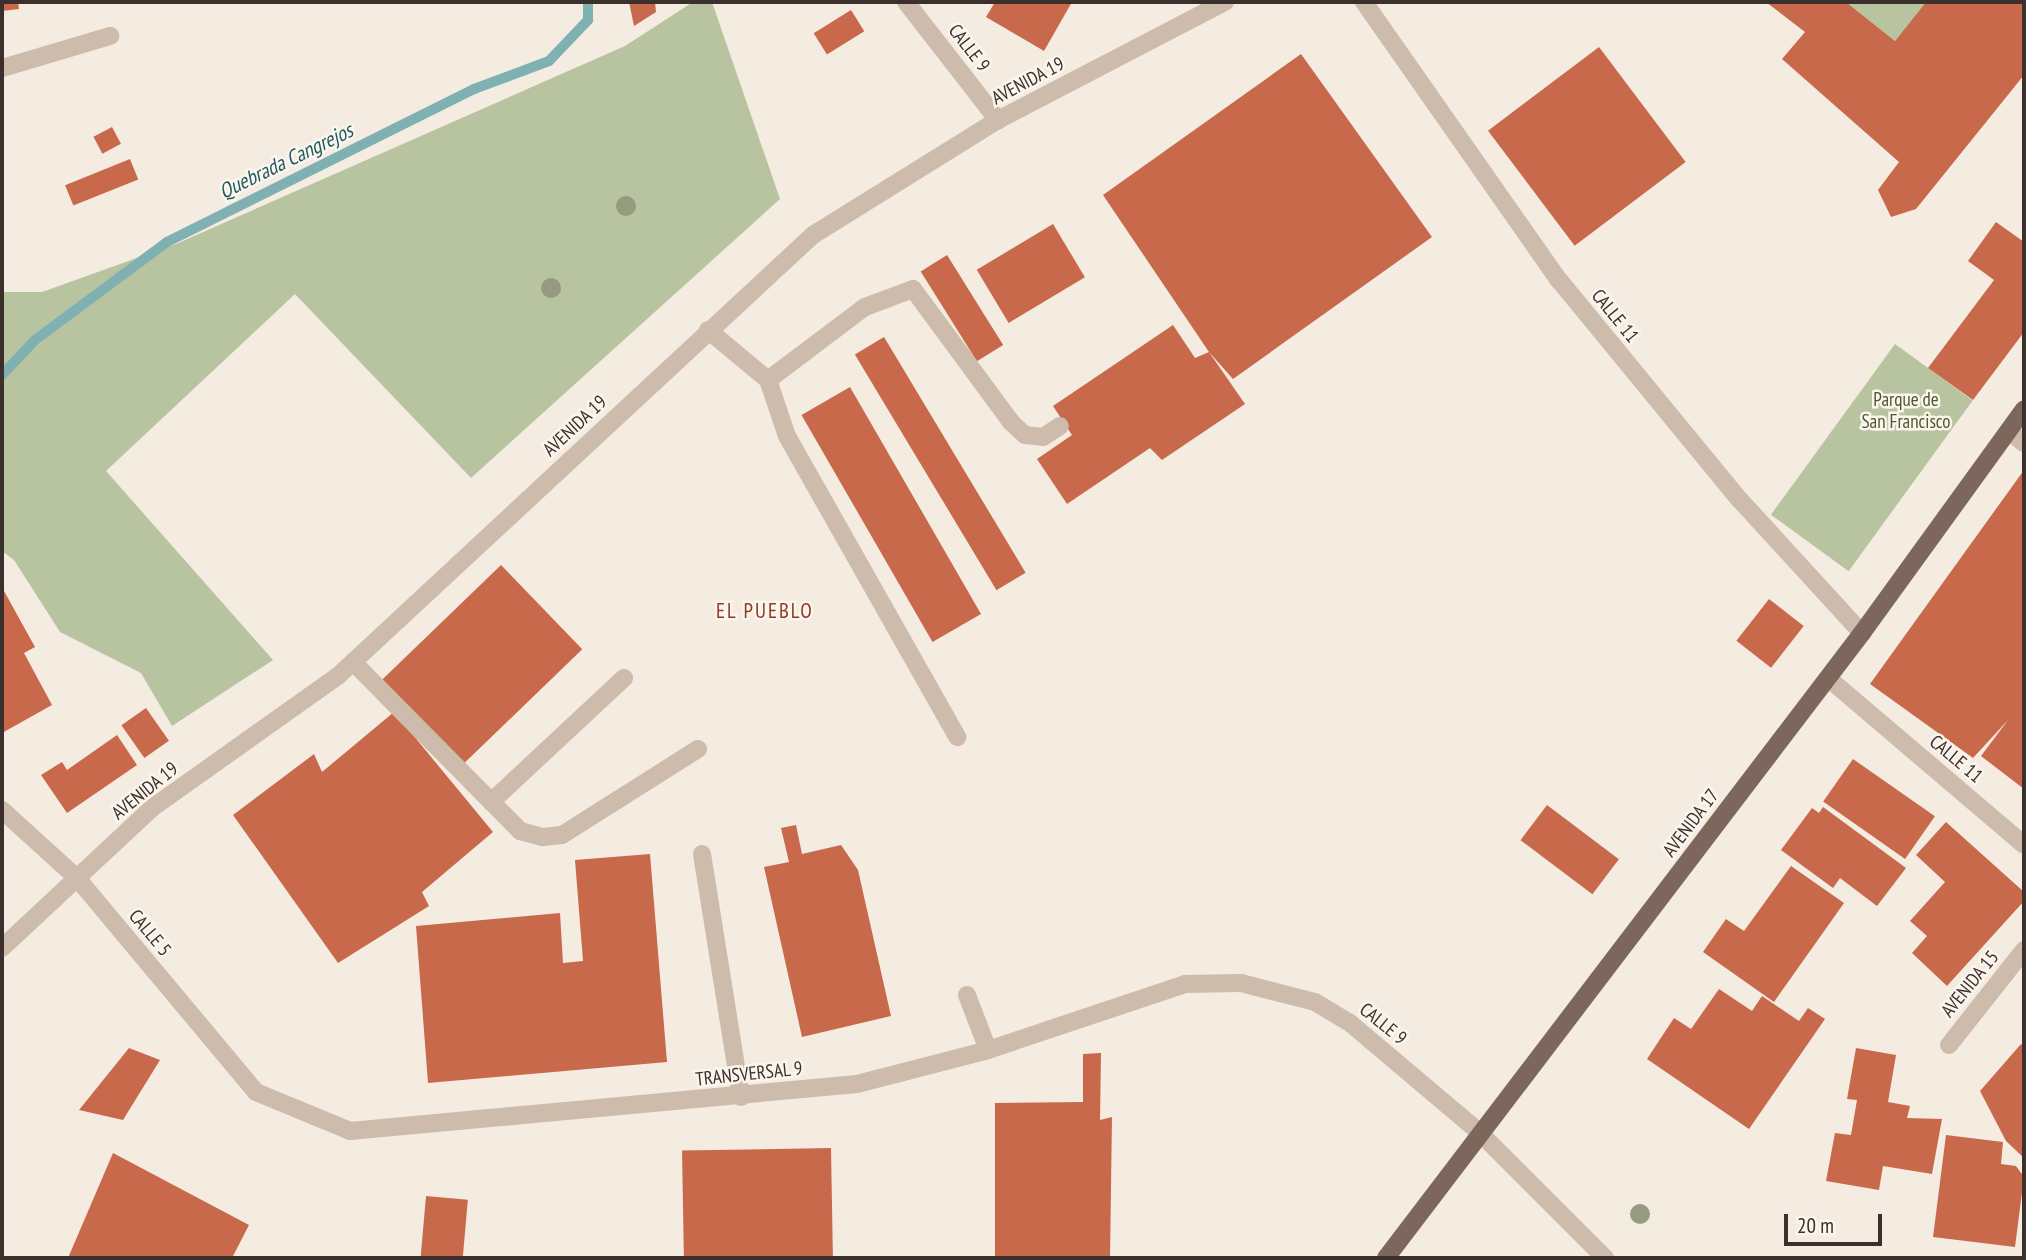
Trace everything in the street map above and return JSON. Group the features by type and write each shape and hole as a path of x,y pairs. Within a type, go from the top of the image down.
{"main road":[{"name":"AVENIDA 17","path":"1386,1258 1863,633 2024,410"}],"street":[{"name":"CALLE 9","path":"906,2 998,120"},
{"name":"AVENIDA 19","path":"2,948 152,808 353,662 813,235 998,120 1225,2"},
{"name":"CALLE 11","path":"1364,2 1559,280 1740,500 1863,633"},
{"path":"2,68 110,36"},
{"path":"768,380 865,307 913,289 1011,422 1025,435 1043,437 1060,426"},
{"path":"708,330 768,380 787,436 957,737"},
{"path":"2009,431 2024,443"},
{"path":"353,662 520,831 562,835 698,749"},
{"path":"491,802 624,678"},
{"name":"CALLE 11","path":"1828,678 2024,845"},
{"name":"CALLE 5","path":"2,810 77,878 256,1092"},
{"path":"702,855 741,1097"},
{"name":"AVENIDA 15","path":"1949,1045 2024,950"},
{"name":"CALLE 9","path":"1241,983 1315,1002 1350,1023 1480,1133 1605,1258"},
{"name":"TRANSVERSAL 9","path":"256,1092 350,1130 741,1097 857,1084 988,1050 1115,1003 1185,984 1241,983"},
{"path":"967,995 988,1050"}],"green space":[{"path":"693,2 712,2 780,199 471,478 295,294 106,471 273,660 172,726 141,673 60,632 14,560 2,551 2,292 42,292 176,244 625,46"},
{"path":"1846,2 1926,2 1895,41"},
{"name":"Parque de San Francisco","path":"1895,344 1973,400 1849,571 1771,515"}],"building":[{"path":"2,2 18,2 19,9 2,11"},
{"path":"629,2 655,2 656,12 634,26"},
{"path":"995,2 1072,2 1044,51 986,17"},
{"path":"1766,2 1846,2 1895,41 1926,2 2024,2 2024,75 1916,209 1891,217 1878,190 1899,162 1782,59 1805,32"},
{"path":"851,10 864,31 827,55 814,33"},
{"path":"1599,47 1686,162 1575,246 1488,131"},
{"path":"1301,54 1432,237 1233,379 1209,352 1103,195"},
{"path":"112,127 121,144 102,154 93,137"},
{"path":"130,159 138,179 73,206 65,185"},
{"path":"1996,222 2024,242 2024,332 1973,400 1928,368 1994,280 1968,261"},
{"path":"1053,224 1085,277 1009,323 977,270"},
{"path":"947,255 1003,345 977,361 921,271"},
{"path":"1173,325 1195,358 1209,352 1245,404 1162,460 1150,448 1067,504 1037,459 1072,435 1053,406"},
{"path":"884,337 1026,573 996,590 855,355"},
{"path":"850,387 981,614 933,642 802,415"},
{"path":"2024,470 2024,789 1981,756 2008,720 1973,758 1870,684"},
{"path":"501,565 582,649 463,764 382,680"},
{"path":"4,591 35,647 24,653 52,705 2,733"},
{"path":"1769,599 1804,626 1771,668 1736,641"},
{"path":"146,708 169,741 144,758 121,725"},
{"path":"394,712 493,832 422,892 429,906 338,963 233,815 314,754 322,772"},
{"path":"117,735 137,765 67,813 41,775 62,762 67,770"},
{"path":"1853,759 1935,816 1905,859 1823,802"},
{"path":"1547,805 1619,859 1592,894 1521,840"},
{"path":"1823,807 1906,868 1877,906 1840,878 1833,888 1781,850 1812,808 1819,813"},
{"path":"1946,822 2024,892 2024,901 1947,986 1912,953 1927,936 1910,921 1945,882 1916,855"},
{"path":"796,825 802,854 841,845 858,870 891,1016 802,1037 764,867 789,862 781,828"},
{"path":"650,854 667,1062 428,1083 416,926 560,913 563,963 583,961 575,860"},
{"path":"1791,866 1844,903 1774,1002 1703,952 1726,919 1744,931"},
{"path":"1719,989 1752,1011 1762,996 1799,1021 1808,1008 1825,1019 1749,1129 1647,1059 1674,1018 1691,1029"},
{"path":"2021,1044 2024,1047 2024,1158 2006,1141 1980,1091"},
{"path":"129,1048 160,1060 123,1120 79,1110"},
{"path":"1856,1048 1896,1055 1888,1102 1910,1106 1907,1118 1942,1119 1932,1174 1883,1166 1879,1190 1826,1181 1835,1133 1851,1135 1857,1100 1847,1099"},
{"path":"1101,1053 1100,1120 1112,1117 1110,1258 995,1258 995,1103 1083,1102 1083,1054"},
{"path":"1946,1135 2003,1142 2001,1164 2016,1166 2024,1177 2015,1247 1933,1237"},
{"path":"831,1148 833,1258 684,1258 682,1151"},
{"path":"113,1153 249,1225 232,1258 68,1258"},
{"path":"426,1196 468,1200 463,1258 421,1258"}],"waterway":[{"name":"Quebrada Cangrejos","path":"2,375 35,340 167,242 474,89 549,61 588,20 588,2"}],"district":[{"name":"EL PUEBLO","path":"765,611"}]}
